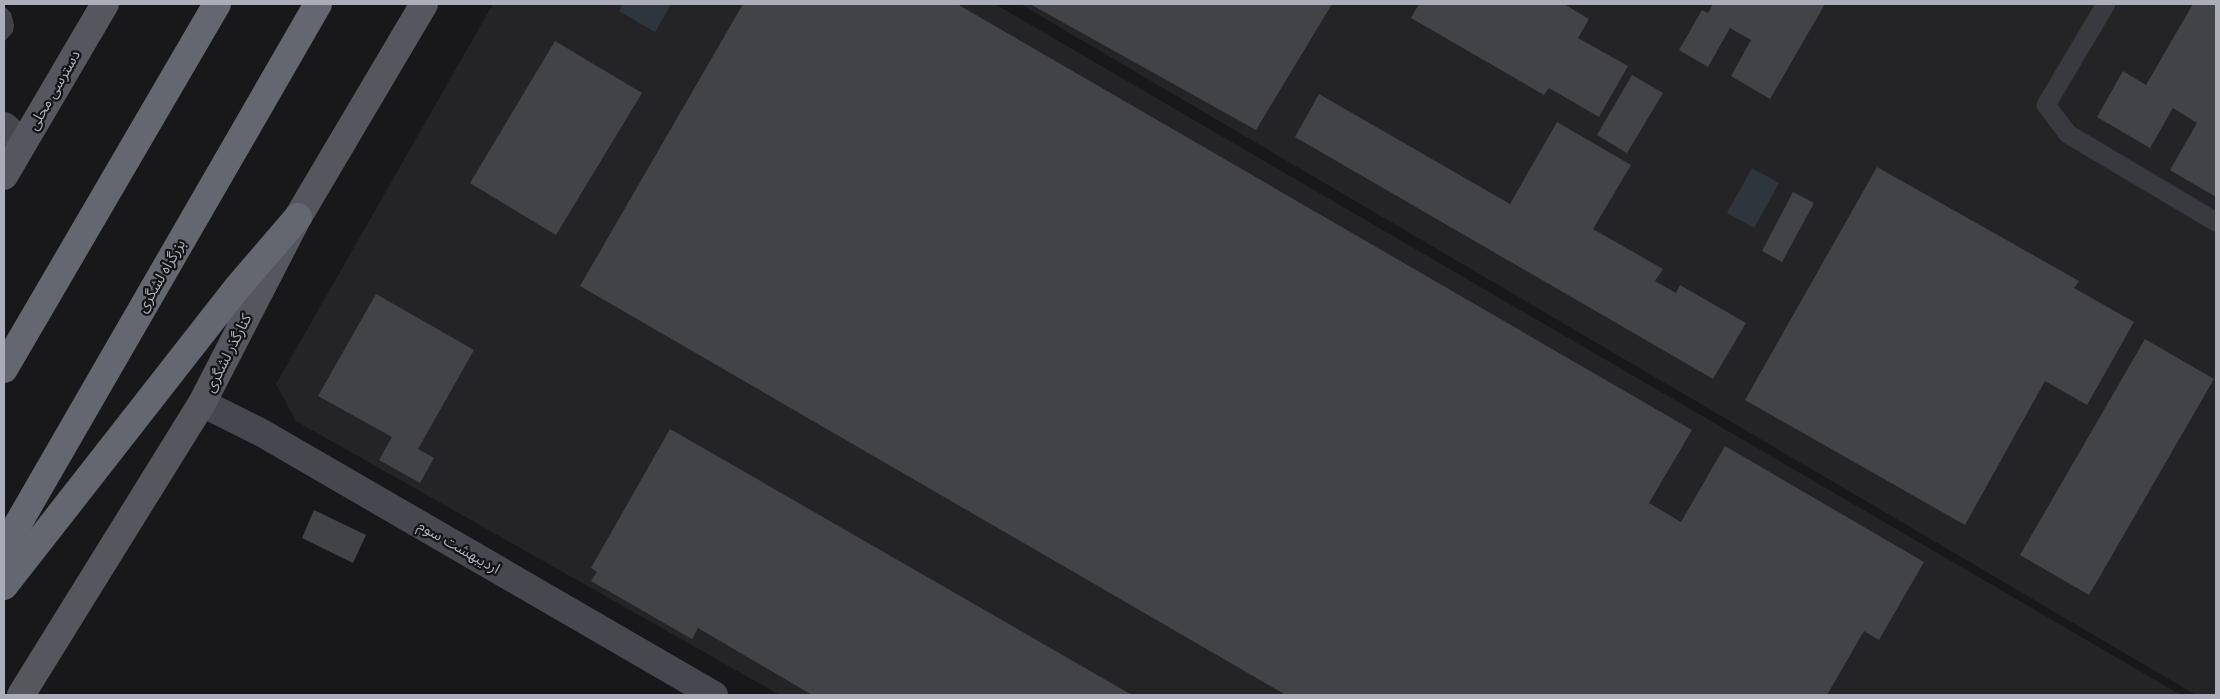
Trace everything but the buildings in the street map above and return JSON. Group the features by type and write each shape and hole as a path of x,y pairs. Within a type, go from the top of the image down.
{"highway":[{"path":"4,369 217,4"},
{"name":"بزرگراه لشگری","path":"4,548 318,4"},
{"path":"4,586 237,288 298,217"}],"main road":[{"name":"دسترسی محلی","path":"4,176 14,134 105,4"},
{"name":"کنارگذر لشگری","path":"21,695 202,403 298,217 424,4"}],"street":[{"name":"اردیبهشت سوم","path":"202,403 262,433 714,695"}],"lane":[{"path":"2106,4 2046,105 2068,134 2216,222"}],"shaded area":[{"path":"493,4 995,4 2181,695 780,695 296,421 276,384"},
{"path":"623,4 671,4 655,32 619,11"},
{"path":"1020,4 2216,4 2216,695 2196,695"},
{"path":"1752,168 1779,183 1754,228 1727,213"}]}
